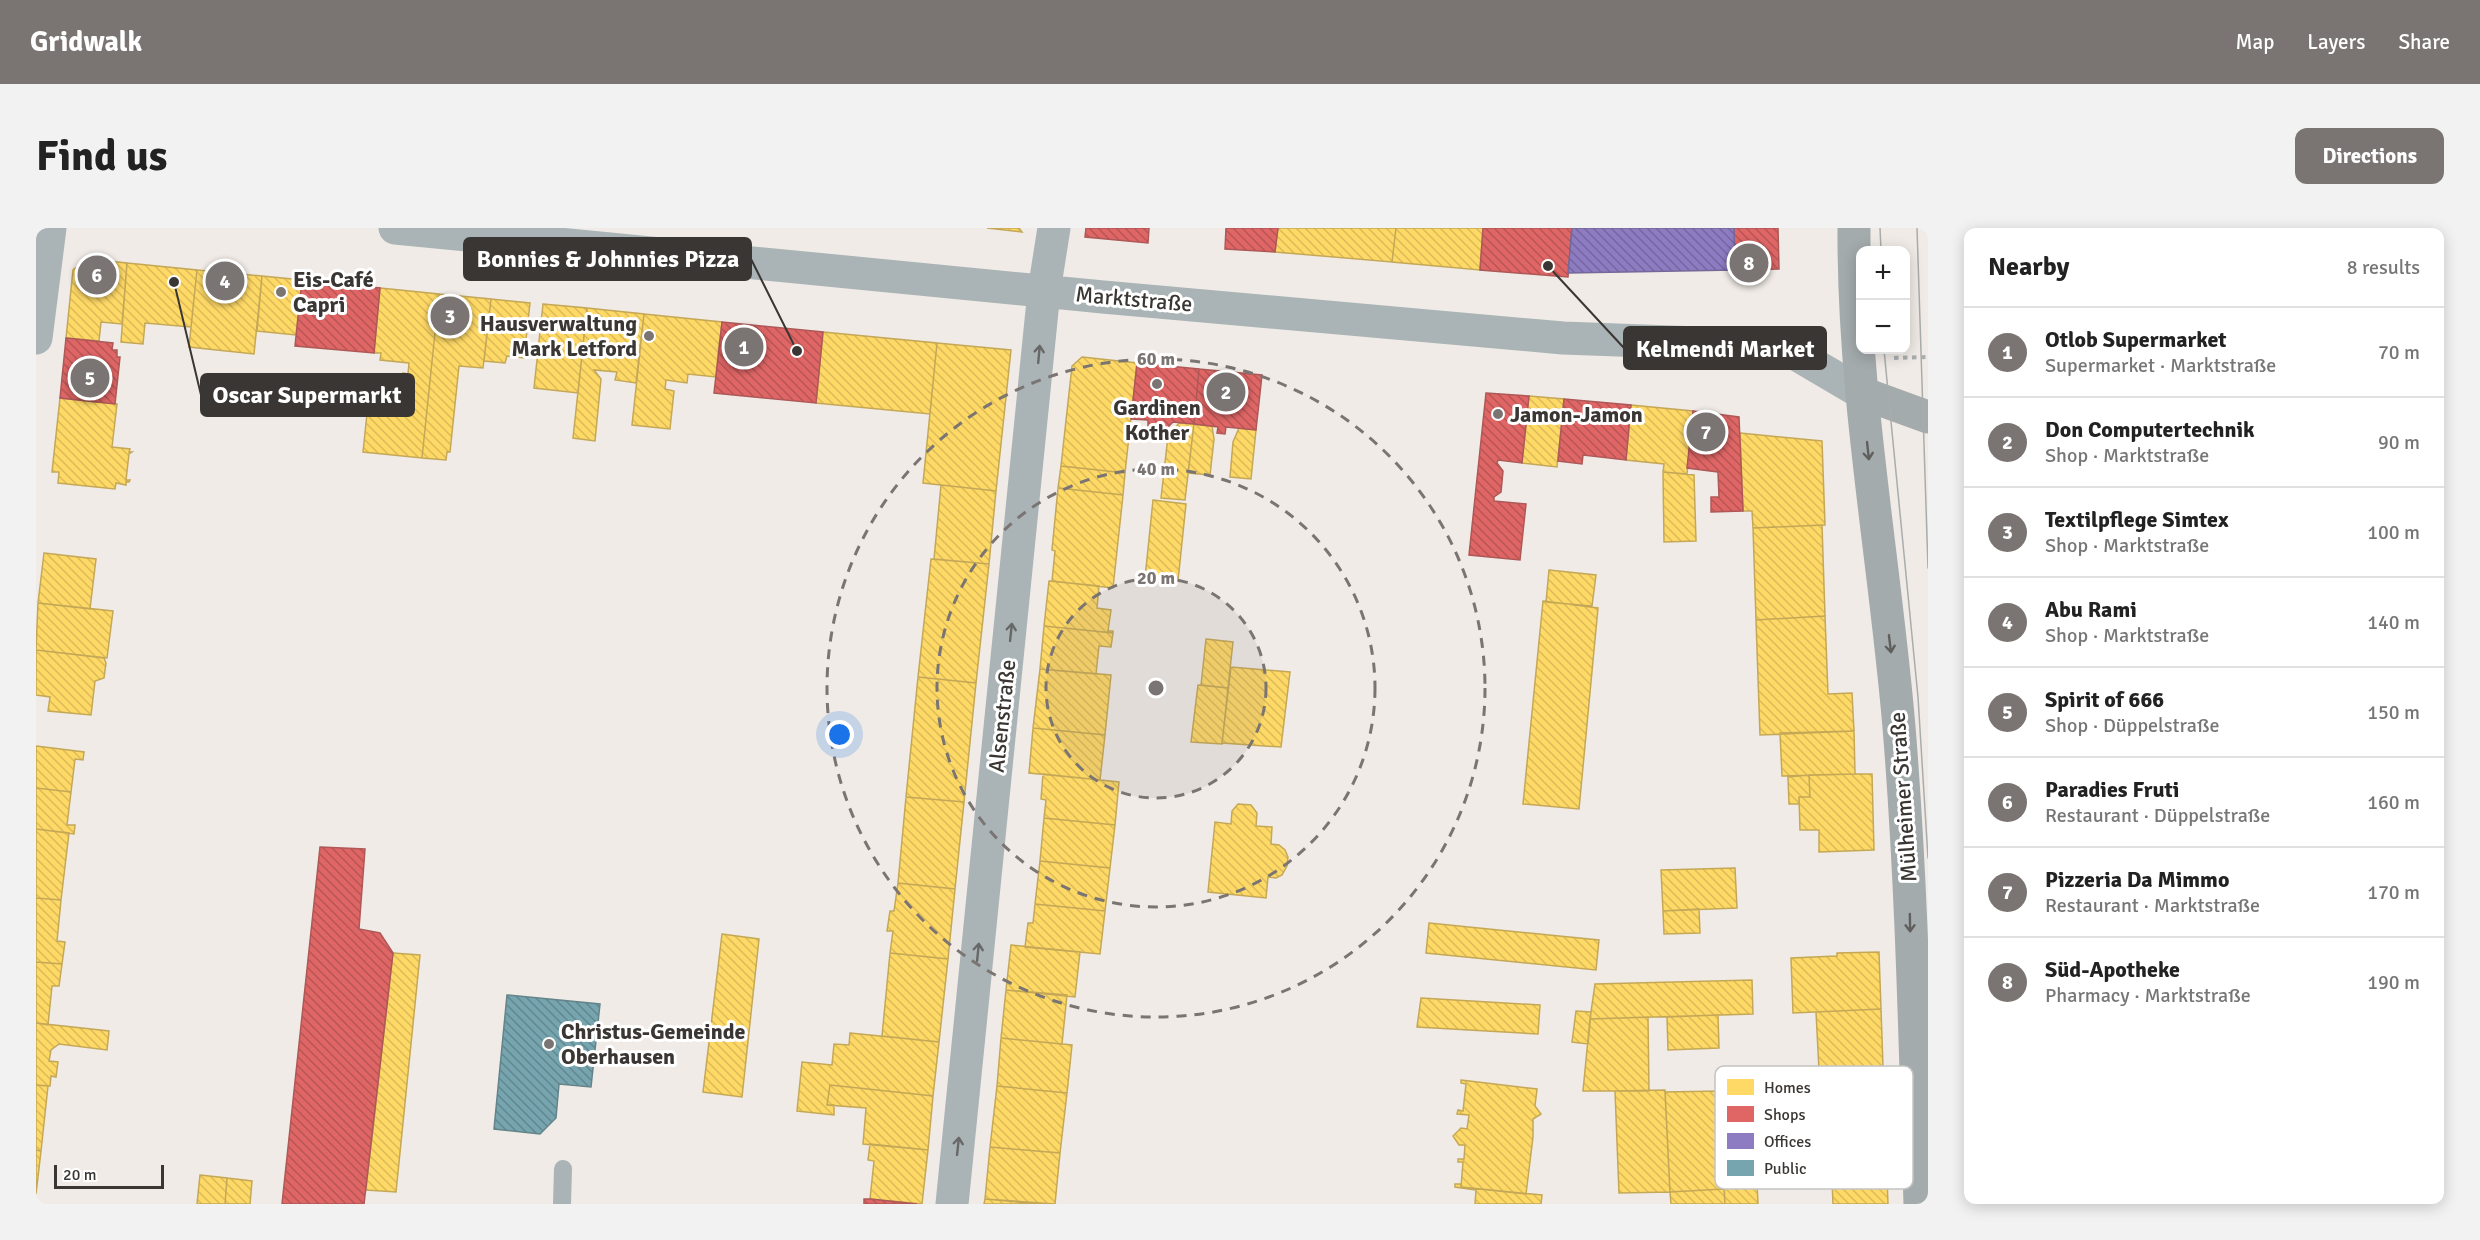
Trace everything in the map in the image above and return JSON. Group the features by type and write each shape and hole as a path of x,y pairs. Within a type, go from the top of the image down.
{"main road":[{"name":"Mülheimer Straße","path":"1854,228 1858,359 1894,682 1909,857 1920,1204"},
{"path":"1862,393 1928,417"}],"street":[{"path":"36,338 50,228"},
{"name":"Marktstraße","path":"395,228 1044,291 1563,338 1782,346 1862,393"},
{"name":"Alsenstraße","path":"952,1204 1044,291 1054,228"}],"lane":[{"path":"562,1204 563,1168"}],"building: Homes":[{"path":"987,228 1019,228 1022,232"},
{"path":"1278,228 1396,228 1392,262 1275,252"},
{"path":"1396,228 1483,228 1480,270 1392,262"},
{"path":"87,259 127,263 122,324 101,322 99,341 66,338 73,270"},
{"path":"127,263 197,270 191,327 145,323 143,344 121,342"},
{"path":"197,270 262,276 254,354 189,347"},
{"path":"262,276 302,280 296,335 257,331"},
{"path":"380,288 439,294 422,458 363,452 368,404 400,408 403,373 408,374 409,363 380,360 381,353 374,353"},
{"path":"439,294 491,299 483,368 459,366 450,452 447,452 446,460 422,458"},
{"path":"491,299 530,303 524,358 507,356 505,363 484,361"},
{"path":"543,304 587,308 578,393 534,388"},
{"path":"587,308 644,314 636,383 615,380 617,372 594,370 601,379 595,441 573,438"},
{"path":"644,314 722,322 716,377 688,374 687,383 666,380 665,389 674,391 670,429 632,425"},
{"path":"823,332 937,343 930,414 816,403"},
{"path":"937,343 1011,350 996,491 923,483"},
{"path":"1082,357 1137,363 1125,473 1061,466 1072,366"},
{"path":"1529,396 1564,399 1557,467 1522,463"},
{"path":"60,398 117,404 112,447 130,449 129,452 132,452 129,454 126,480 130,480 126,482 126,485 116,483 115,489 58,483 59,472 52,472"},
{"path":"1631,405 1693,411 1687,474 1663,472 1664,464 1626,460"},
{"path":"1179,423 1194,424 1185,500 1161,498 1168,436"},
{"path":"1194,424 1212,426 1214,439 1210,475 1188,473"},
{"path":"1239,428 1256,430 1251,479 1230,477 1233,442"},
{"path":"1740,433 1822,441 1825,525 1753,528 1752,511 1743,511"},
{"path":"1061,466 1125,473 1123,495 1058,488"},
{"path":"1663,472 1694,475 1696,541 1664,542"},
{"path":"941,485 996,491 989,564 934,559"},
{"path":"1058,488 1123,495 1113,588 1052,581 1055,551 1052,550"},
{"path":"1153,500 1186,504 1178,581 1145,578"},
{"path":"1822,525 1825,616 1756,620 1753,528"},
{"path":"44,553 96,559 90,609 38,603"},
{"path":"931,559 989,564 976,683 918,677"},
{"path":"1549,570 1596,575 1592,606 1546,602"},
{"path":"1049,581 1099,586 1097,608 1111,610 1108,631 1113,631 1113,633 1044,626"},
{"path":"1543,601 1598,608 1579,809 1523,804"},
{"path":"38,603 113,611 107,658 36,650"},
{"path":"1825,616 1828,694 1852,693 1854,731 1760,735 1756,620"},
{"path":"1044,626 1113,633 1111,647 1099,646 1096,674 1040,669"},
{"path":"1206,639 1233,642 1228,688 1201,685"},
{"path":"36,650 104,658 106,663 104,678 95,681 91,715 48,711 50,697 36,695"},
{"path":"1231,667 1290,672 1281,747 1222,743"},
{"path":"1040,669 1111,675 1105,735 1033,728"},
{"path":"918,677 976,683 964,802 906,797"},
{"path":"1198,685 1228,688 1222,744 1191,742"},
{"path":"1033,728 1105,735 1100,780 1029,773"},
{"path":"1854,731 1855,774 1782,776 1780,733"},
{"path":"36,746 84,752 83,760 75,759 71,792 36,788"},
{"path":"1043,774 1119,782 1115,825 1044,818 1046,800 1041,799"},
{"path":"1872,774 1874,850 1819,852 1819,830 1800,830 1799,797 1810,797 1809,775"},
{"path":"1809,775 1810,797 1799,797 1799,804 1789,804 1788,777"},
{"path":"36,788 71,792 67,825 75,825 74,834 36,829"},
{"path":"906,797 964,802 955,889 898,883"},
{"path":"1238,804 1251,805 1257,813 1256,826 1272,827 1271,844 1279,845 1288,857 1287,866 1282,875 1276,878 1268,877 1266,898 1208,892 1215,822 1231,824 1232,811"},
{"path":"1044,818 1115,825 1110,868 1040,861"},
{"path":"36,829 69,833 61,900 36,898"},
{"path":"1040,861 1110,868 1105,911 1035,904"},
{"path":"1735,868 1737,908 1663,911 1661,870"},
{"path":"898,883 955,889 948,959 890,953 893,931 887,931 890,911 894,911"},
{"path":"36,898 61,900 57,941 65,942 62,964 36,962"},
{"path":"1035,904 1105,911 1100,954 1025,947 1028,923 1033,923"},
{"path":"1699,909 1700,933 1664,934 1663,911"},
{"path":"1429,923 1599,940 1596,970 1426,953"},
{"path":"722,934 759,939 742,1097 703,1092"},
{"path":"1011,945 1080,952 1075,997 1006,990"},
{"path":"1879,952 1881,1009 1793,1013 1791,958 1837,956 1837,953"},
{"path":"393,953 420,955 396,1192 366,1190"},
{"path":"890,953 948,959 939,1042 882,1036"},
{"path":"36,962 62,964 59,986 52,986 48,1025 36,1023"},
{"path":"1752,980 1753,1014 1590,1019 1595,984"},
{"path":"1006,990 1067,995 1062,1044 1001,1038"},
{"path":"1421,998 1540,1005 1538,1034 1417,1027"},
{"path":"1881,1009 1883,1066 1819,1066 1816,1012"},
{"path":"1576,1011 1591,1012 1588,1044 1572,1042"},
{"path":"1718,1015 1719,1048 1668,1050 1667,1017"},
{"path":"1648,1017 1649,1091 1583,1091 1590,1019"},
{"path":"36,1023 109,1031 107,1050 59,1044 51,1050 49,1061 58,1062 56,1077 51,1076 50,1086 36,1085"},
{"path":"850,1033 939,1042 933,1096 830,1085 827,1105 834,1105 834,1115 797,1111 802,1062 832,1065 834,1044 849,1045"},
{"path":"1001,1038 1072,1045 1067,1093 997,1086"},
{"path":"1461,1080 1537,1089 1535,1106 1541,1114 1533,1119 1526,1194 1461,1187 1463,1162 1458,1162 1458,1159 1464,1159 1465,1145 1459,1145 1453,1136 1461,1128 1467,1129 1469,1115 1457,1114 1458,1110 1463,1111 1466,1084 1461,1083"},
{"path":"36,1085 48,1086 41,1151 36,1150"},
{"path":"830,1085 933,1096 928,1150 863,1144 866,1108 827,1105"},
{"path":"997,1086 1067,1093 1060,1153 990,1147"},
{"path":"1665,1090 1670,1192 1619,1193 1615,1091"},
{"path":"1715,1091 1715,1189 1724,1189 1670,1192 1665,1092"},
{"path":"870,1144 928,1150 922,1204 870,1199 874,1161 868,1160"},
{"path":"990,1147 1060,1153 1055,1204 985,1199"},
{"path":"36,1150 41,1151 36,1194"},
{"path":"200,1175 227,1178 225,1204 197,1204"},
{"path":"227,1178 252,1181 250,1204 225,1204"},
{"path":"1455,1184 1461,1184 1461,1187 1542,1195 1541,1204 1475,1204 1476,1190 1455,1187"},
{"path":"1724,1189 1757,1189 1758,1204 1725,1204"},
{"path":"1724,1189 1725,1204 1671,1204 1670,1192"},
{"path":"1832,1189 1887,1189 1888,1204 1833,1204"},
{"path":"985,1199 1038,1204 984,1204"}],"building: Shops":[{"path":"1086,228 1149,228 1148,243 1085,237"},
{"path":"1226,228 1278,228 1275,252 1225,249"},
{"path":"1483,228 1572,228 1568,277 1480,270"},
{"path":"1734,228 1778,228 1779,269 1735,270"},
{"path":"302,280 380,288 374,353 295,346"},
{"path":"722,322 823,332 816,403 714,393"},
{"path":"66,338 113,343 112,350 117,350 117,357 120,357 115,404 60,398"},
{"path":"1137,363 1199,369 1194,424 1173,422 1167,428 1148,426 1148,420 1131,419"},
{"path":"1199,369 1262,375 1256,430 1226,427 1225,434 1217,433 1218,427 1194,424"},
{"path":"1486,393 1529,396 1522,463 1498,460 1497,463 1503,471 1501,492 1494,497 1494,501 1526,504 1520,560 1469,555"},
{"path":"1564,399 1631,405 1626,460 1583,455 1582,464 1558,461"},
{"path":"1693,411 1739,417 1743,511 1711,512 1711,497 1719,497 1718,472 1687,468"},
{"path":"320,847 365,849 359,929 380,933 393,953 364,1204 282,1204"},
{"path":"864,1199 870,1199 917,1204 864,1204"}],"building: Offices":[{"path":"1572,228 1734,228 1735,270 1568,273"}],"building: Public":[{"name":"Christus-Gemeinde Oberhausen","path":"507,995 600,1004 591,1087 559,1084 556,1118 540,1134 494,1129"}],"tram line":[{"path":"1880,228 1881,246"},
{"path":"1917,228 1928,568"},
{"path":"1884,354 1918,697 1928,858"}],"place":[{"name":"Süd-Apotheke","path":"1749,263"},
{"name":"Kelmendi Market","path":"1548,266"},
{"name":"Paradies Fruti","path":"97,275"},
{"name":"Abu Rami","path":"225,281"},
{"name":"Oscar Supermarkt","path":"174,282"},
{"name":"Eis-Café Capri","path":"281,292"},
{"name":"Textilpflege Simtex","path":"450,316"},
{"name":"Hausverwaltung Mark Letford","path":"649,336"},
{"name":"Otlob Supermarket","path":"744,347"},
{"name":"Bonnies & Johnnies Pizza","path":"797,351"},
{"name":"Spirit of 666","path":"90,378"},
{"name":"Gardinen Kother","path":"1157,384"},
{"name":"Don Computertechnik","path":"1226,392"},
{"name":"Jamon-Jamon","path":"1498,414"},
{"name":"Pizzeria Da Mimmo","path":"1706,432"},
{"name":"Christus-Gemeinde Oberhausen","path":"549,1044"}]}
